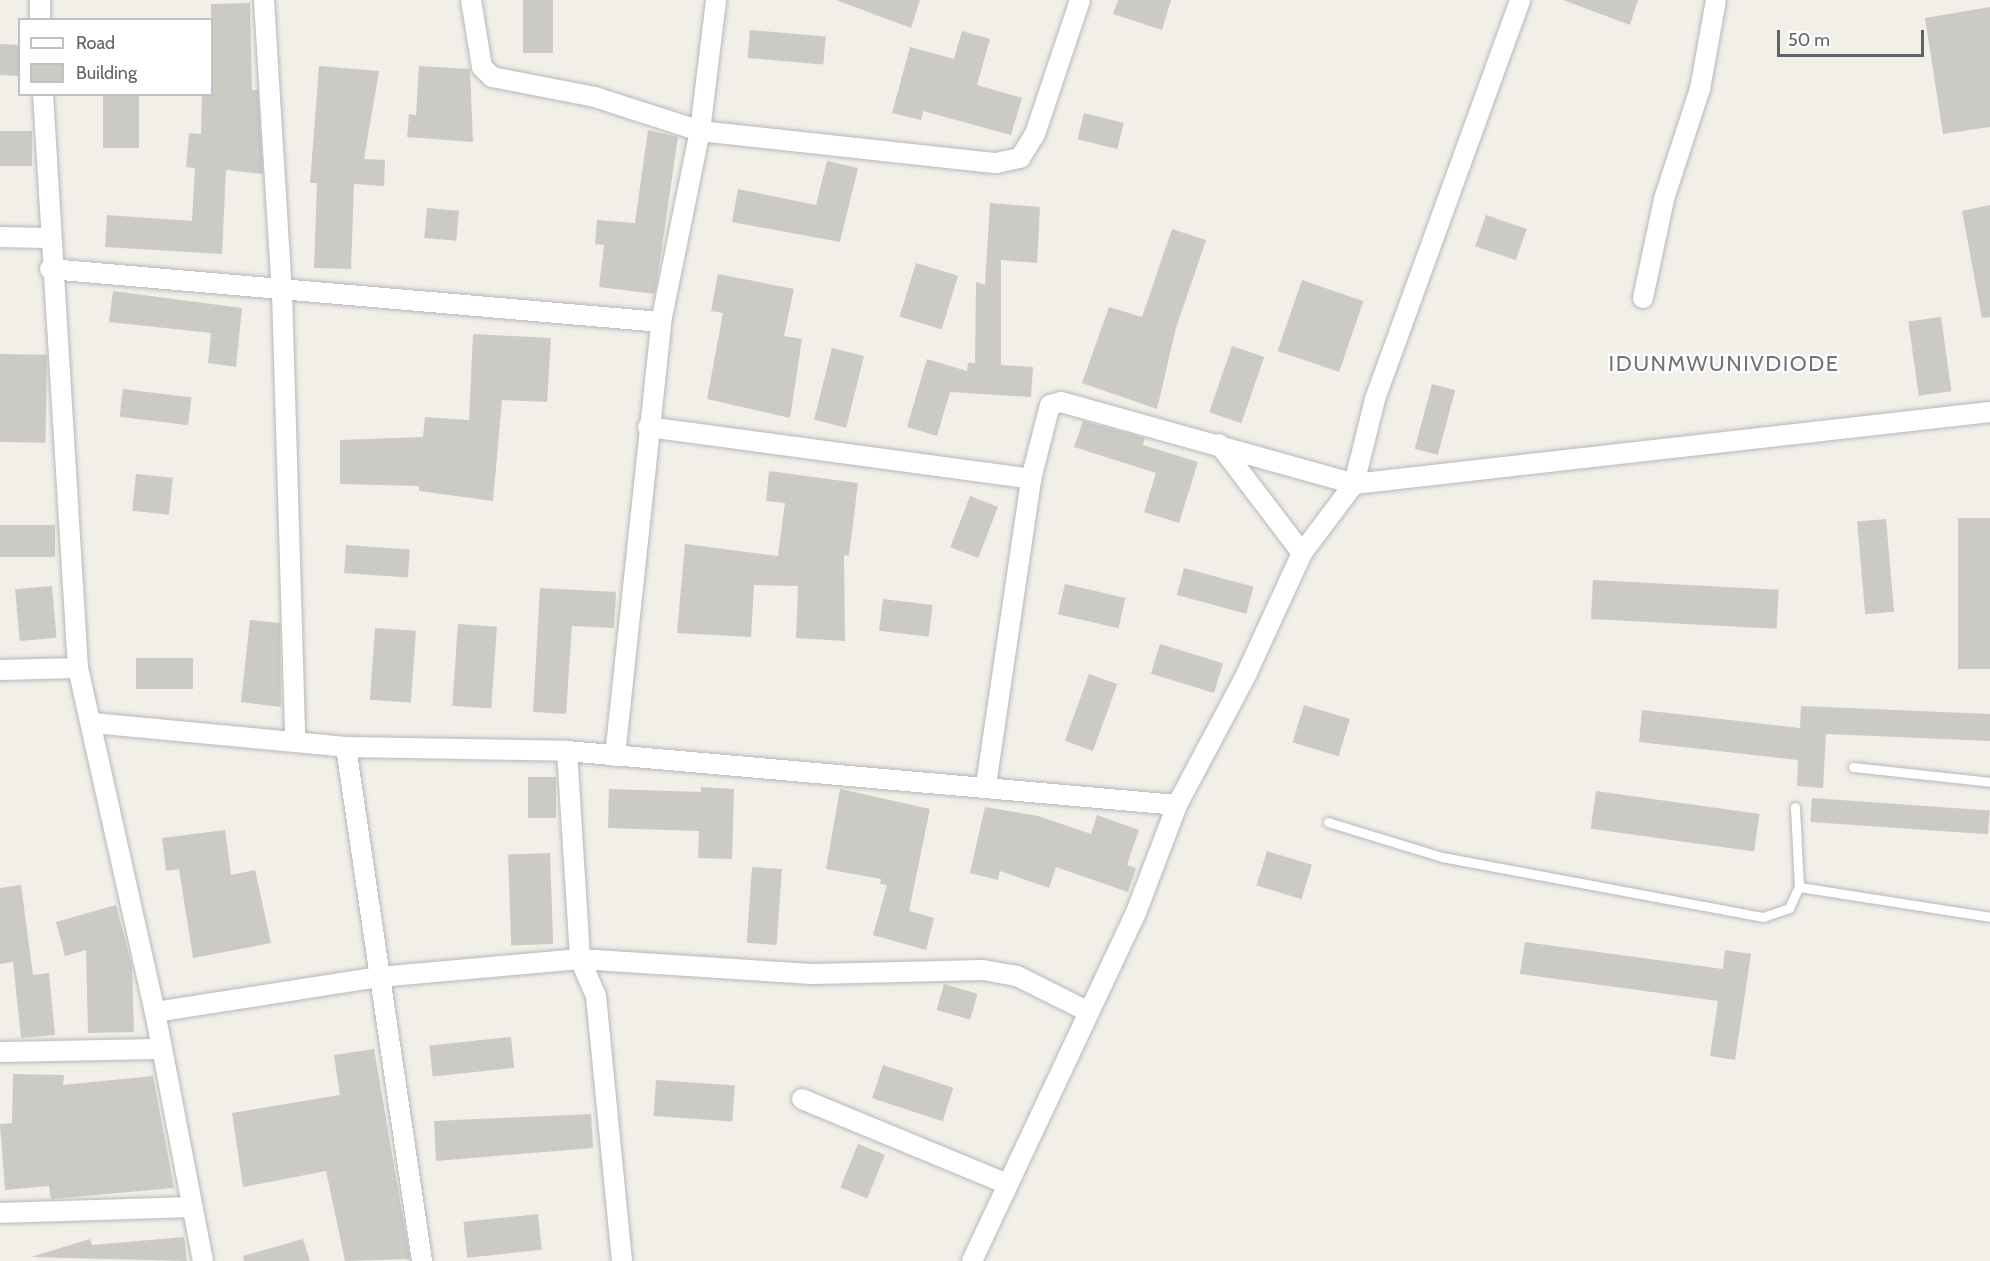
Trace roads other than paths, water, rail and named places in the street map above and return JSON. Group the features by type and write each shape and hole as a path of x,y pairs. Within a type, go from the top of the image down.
{"street":[{"path":"40,0 40,18"},
{"path":"264,0 282,292 295,739"},
{"path":"471,0 482,67 492,77 595,97 700,131 996,163 1020,158 1035,134 1080,0"},
{"path":"615,756 648,427 661,322 700,131 716,0"},
{"path":"972,1261 1005,1183 1137,910 1177,805 1246,675 1302,553 1354,484 1375,399 1520,0"},
{"path":"1643,298 1664,199 1700,89 1716,0"},
{"path":"43,96 48,238 78,668 93,723 155,1012 159,1049 203,1261"},
{"path":"0,237 48,238"},
{"path":"50,269 282,292 661,322"},
{"path":"986,785 1031,479 1044,417 1050,405 1061,402 1219,444 1354,484 1990,412"},
{"path":"648,427 1031,479"},
{"path":"1219,444 1302,553"},
{"path":"0,670 78,668"},
{"path":"93,723 295,739 346,747 567,751 986,785 1177,805"},
{"path":"346,747 422,1261"},
{"path":"567,751 580,959 596,996 622,1261"},
{"path":"155,1012 379,977 580,959 812,974 983,970 1017,976 1087,1011"},
{"path":"0,1052 159,1049"},
{"path":"802,1100 1005,1183"},
{"path":"0,1213 191,1207"}],"lane":[{"path":"1853,767 1990,782"},
{"path":"1328,822 1442,857 1763,917 1789,908 1799,887 1795,807"},
{"path":"1799,887 1990,917"}],"district":[{"name":"IDUNMWUNIVDIODE","path":"1724,364"}]}
